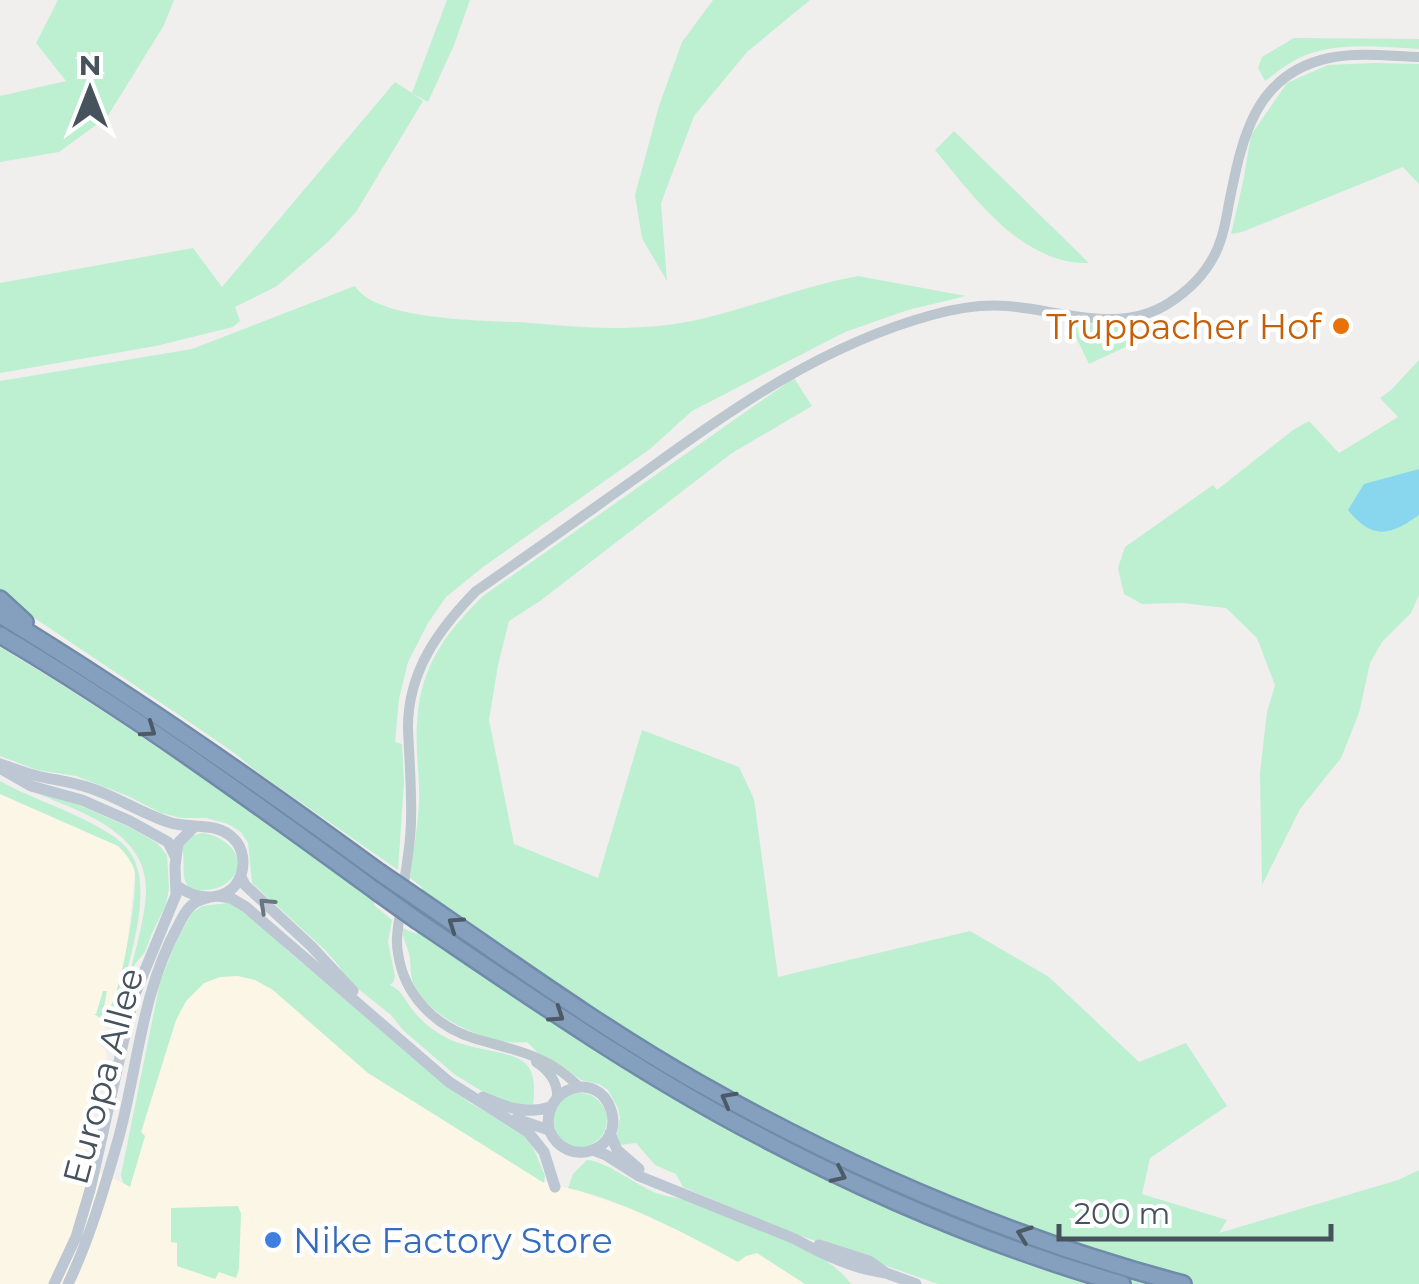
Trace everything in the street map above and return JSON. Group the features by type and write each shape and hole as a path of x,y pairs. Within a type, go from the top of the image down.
{"highway":[{"path":"0,599 50,645"},
{"path":"0,614 282,800 420,900 632,1043 698,1082 791,1133 964,1212 1030,1237 1183,1284"},
{"path":"0,635 112,704 376,892 566,1021 691,1098 756,1135 884,1196 1024,1252 1122,1284"}],"main road":[{"path":"0,766 89,788 167,822 215,828 234,838 243,856 240,877 234,887 214,897"},
{"path":"0,766 31,786 82,800 140,826 168,842 176,859"},
{"path":"195,826 178,843 176,885 192,896 231,898 246,907 449,1082 516,1123 536,1140 555,1187"},
{"path":"240,877 355,994 462,1083 485,1098 516,1109 532,1111 554,1102"},
{"name":"Europa Allee","path":"54,1284 76,1238 133,1000 174,902 176,885"},
{"name":"Europa Allee","path":"68,1284 89,1239 118,1138 138,1039 156,976 186,913 196,902 214,897"},
{"path":"579,1087 596,1092 607,1102 612,1115 610,1133 603,1144 578,1153 566,1150 553,1139 547,1117 566,1090 579,1087"},
{"path":"497,1112 548,1130"},
{"path":"610,1133 618,1150 654,1181"},
{"path":"592,1150 639,1176 795,1240 869,1261 886,1273 916,1284"}],"street":[{"path":"579,1087 547,1062 453,1031 428,1013 408,984 398,954 396,938 412,826 408,724 412,693 422,661 448,621 476,592 725,415 794,372 852,343 935,314 980,306 1031,308 1102,319 1158,310 1197,280 1216,252 1247,129 1258,106 1275,86 1299,69 1328,58 1419,57"},
{"path":"519,1050 550,1074 556,1085 554,1102"}],"shaded area":[{"path":"0,794 118,846 135,870 126,955 100,1045 107,1057 82,1165 130,1186 141,1133 176,1020 186,1001 204,983 238,976 255,979 273,990 368,1073 544,1182 628,1208 746,1256 757,1253 805,1284 0,1284"}],"green space":[{"path":"58,0 174,0 163,27 107,117 59,152 0,162 0,96 66,81 36,43"},
{"path":"447,0 470,0 428,102 412,93"},
{"path":"713,0 810,0 747,52 694,116 661,203 667,281 642,238 635,195 659,106 682,42"},
{"path":"1294,38 1419,39 1419,49 1333,48 1295,60 1265,81 1258,68 1262,57"},
{"path":"1419,64 1419,184 1403,167 1231,234 1251,135 1287,83 1328,65"},
{"path":"395,82 423,101 356,212 277,286 235,307 240,321 233,327 156,346 0,373 0,283 193,248 222,287"},
{"path":"954,131 1089,263 1065,261 1042,253 1021,241 983,207 935,150"},
{"path":"858,276 966,296 908,310 845,332 692,411 650,449 446,597 408,662 399,699 395,742 402,744 404,782 398,870 0,591 0,381 192,349 355,286 367,298 409,313 624,328 697,320"},
{"path":"1069,323 1124,326 1132,344 1089,364"},
{"path":"1419,360 1419,469 1398,476 1409,522 1419,515 1419,595 1411,613 1382,642 1370,663 1359,713 1341,758 1300,809 1262,885 1260,773 1267,712 1275,685 1257,638 1226,608 1142,604 1124,594 1118,568 1125,547 1213,485 1217,490 1309,421 1339,453 1398,417 1380,398"},
{"path":"794,378 812,406 732,453 509,621 489,720 514,844 598,878 642,730 739,767 754,799 778,977 970,931 1049,977 1139,1062 1186,1043 1227,1106 1150,1158 1142,1194 1227,1220 1219,1233 1398,1180 1419,1170 1419,1284 938,1284 779,1228 683,1187 676,1174 655,1165 636,1143 620,1145 616,1138 618,1108 608,1090 581,1080 527,1042 497,1040 465,1029 436,1011 416,989 402,928 417,934 422,887 410,878 419,801 417,723 423,684 437,652 483,596"},
{"path":"0,647 143,738 375,901 374,905 392,920 388,942 395,976 390,985 423,1021 442,1035 524,1062 533,1077 533,1107 496,1100 454,1074 347,980 325,950 252,883 248,843 241,832 206,818 161,813 76,776 37,770 0,756"},
{"path":"0,781 109,833 125,846 137,866 140,903 133,945 119,1002 100,1018 94,1014 103,991 107,991 104,1007 110,1008 124,963 134,902 133,865 118,846 0,794"},
{"path":"36,793 70,801 131,828 157,843 167,855 166,905 129,978 146,892 144,871 136,854 109,827"},
{"path":"202,833 229,845 238,860 237,868 221,886 193,892 185,882 181,846 191,836"},
{"path":"228,903 251,915 439,1079 470,1103 525,1134 545,1176 544,1183 368,1073 273,990 238,976 204,983 186,1001 176,1020 141,1132 145,1136 130,1187 123,1183 121,1175 160,982 192,913 202,906"},
{"path":"580,1093 599,1101 607,1120 599,1139 580,1147 561,1139 553,1120 561,1101"},
{"path":"587,1160 656,1193 693,1203 802,1248 829,1263 851,1284 805,1284 757,1253 738,1262 634,1210 568,1188 573,1174"},
{"path":"238,1206 241,1213 236,1278 219,1272 215,1279 177,1266 177,1243 171,1242 171,1208"}],"water":[{"path":"1419,469 1419,515 1409,522 1382,532 1365,526 1348,510 1364,484"}],"place":[{"name":"Truppacher Hof","path":"1341,326"},
{"name":"Nike Factory Store","path":"273,1240"}]}
